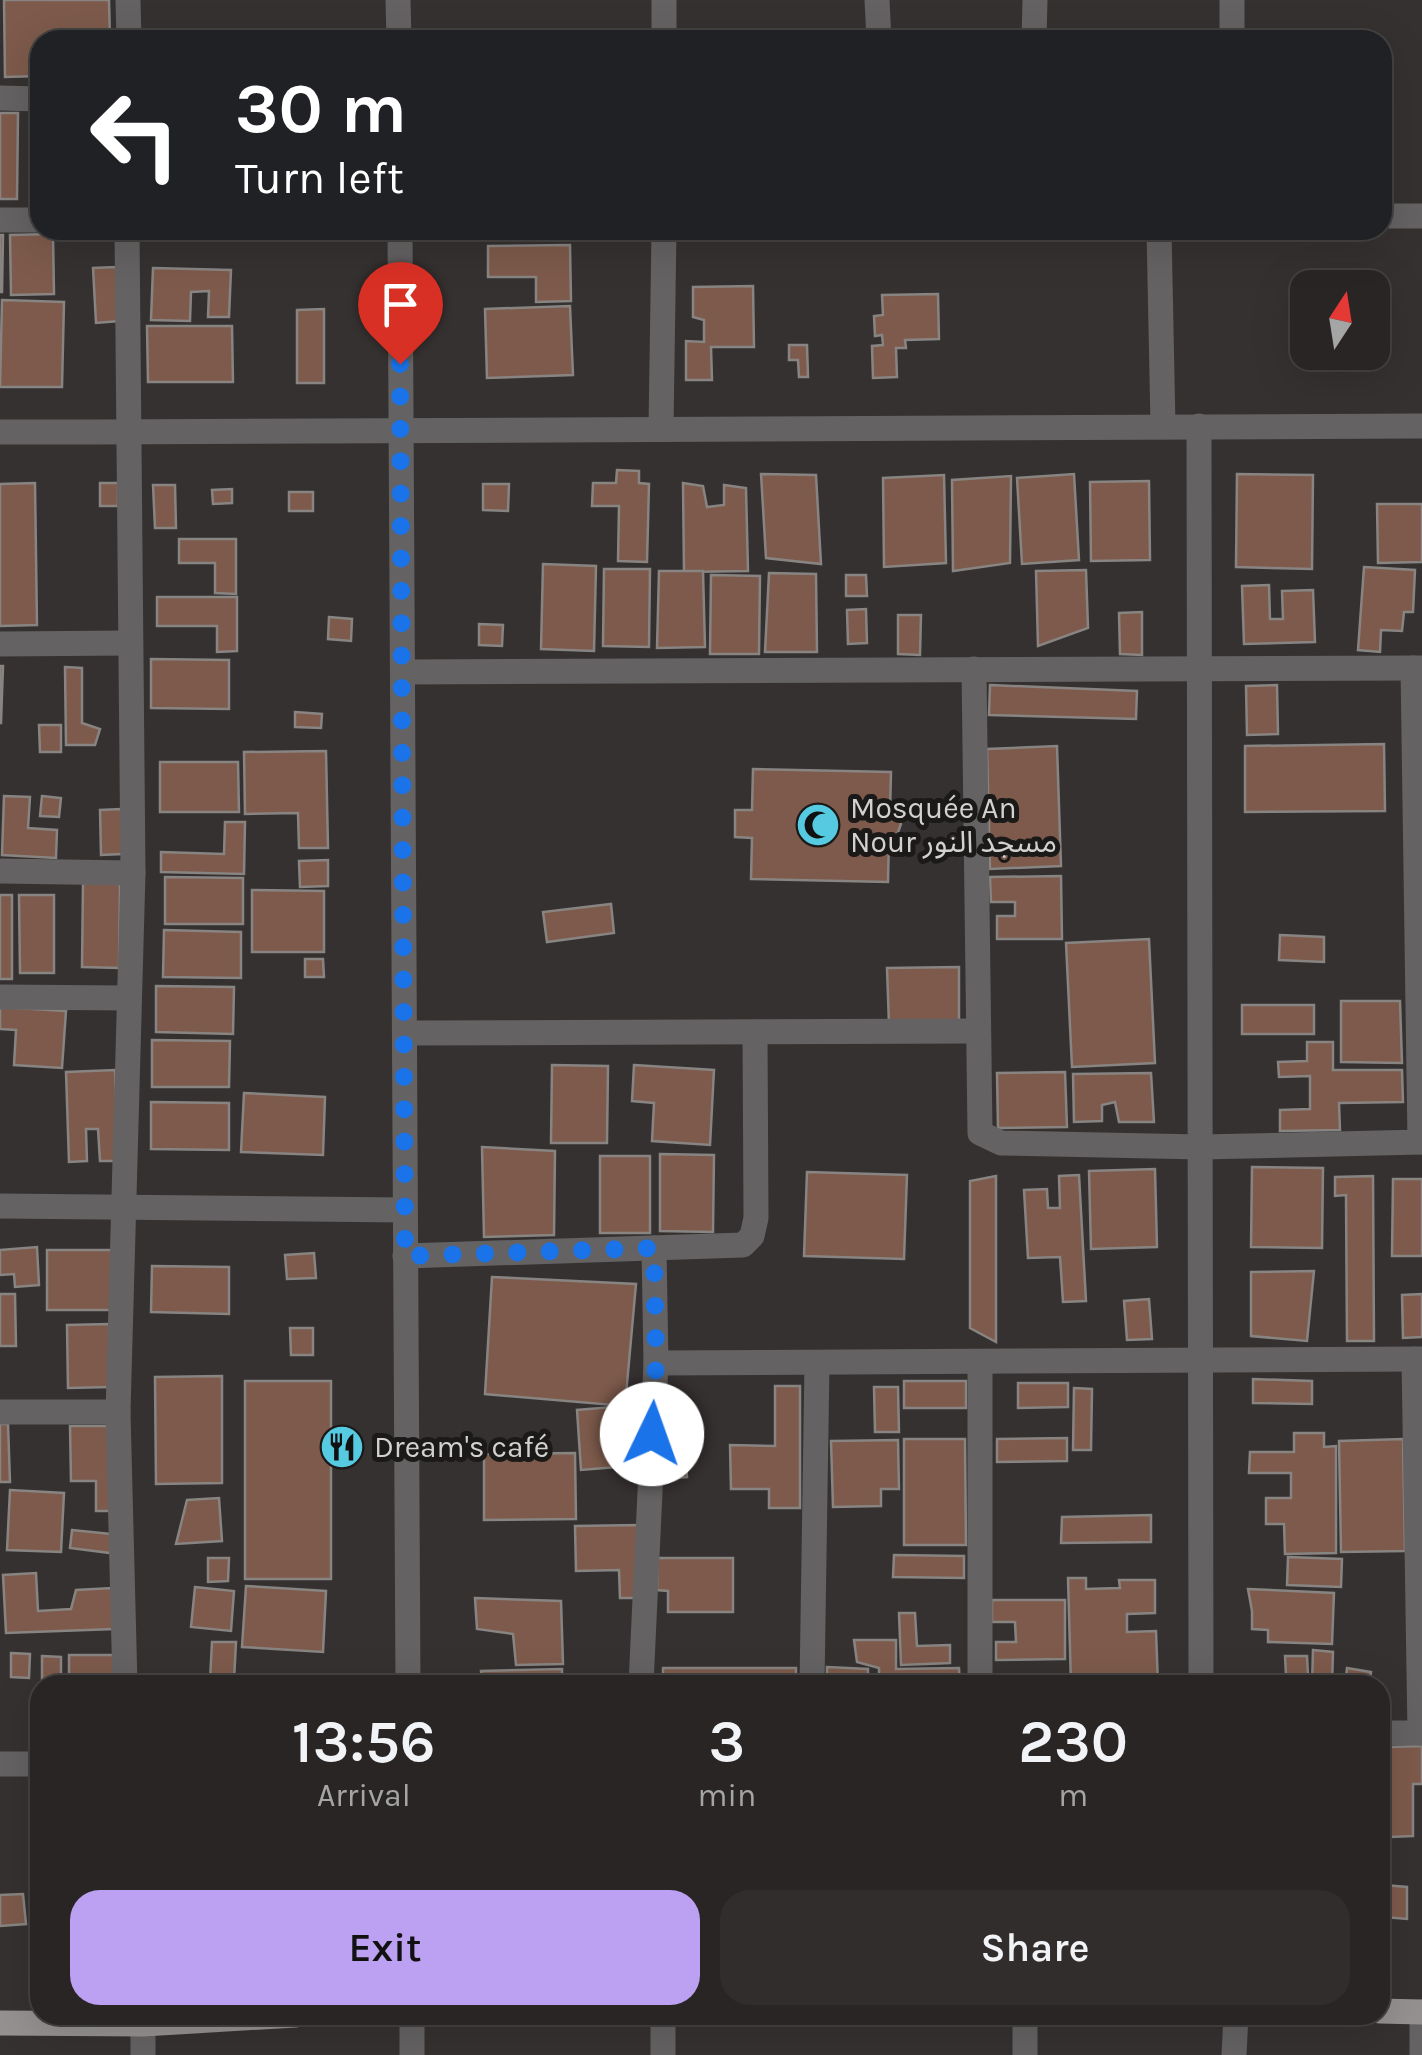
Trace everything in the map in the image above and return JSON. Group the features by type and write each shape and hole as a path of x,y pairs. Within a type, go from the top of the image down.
{"main road":[{"path":"1390,2011 1422,2012"},
{"path":"0,2023 30,2022"}],"street":[{"path":"128,0 128,30"},
{"path":"398,0 399,30"},
{"path":"664,0 664,30"},
{"path":"876,0 878,30"},
{"path":"1034,30 1035,0"},
{"path":"1232,0 1232,30"},
{"path":"0,98 30,100"},
{"path":"1392,216 1422,216"},
{"path":"0,220 30,220"},
{"path":"125,1675 118,1412 133,873 126,240"},
{"path":"400,240 408,1675"},
{"path":"661,427 664,240"},
{"path":"1159,240 1164,426"},
{"path":"1199,426 1201,1675"},
{"path":"0,432 1422,426"},
{"path":"0,644 130,643"},
{"path":"402,672 974,669 1200,668 1418,668 1421,1142 1201,1148 993,1141 980,1133 974,669"},
{"path":"0,871 133,873"},
{"path":"0,997 128,998"},
{"path":"405,1033 978,1031"},
{"path":"405,1256 743,1245 752,1236 756,1218 756,1032"},
{"path":"0,1206 405,1210"},
{"path":"641,1675 656,1363 654,1248"},
{"path":"656,1363 1418,1359 1421,1733 1390,1733"},
{"path":"812,1675 817,1363"},
{"path":"980,1363 980,1675"},
{"path":"0,1412 118,1412"},
{"path":"0,1764 30,1764"},
{"path":"1422,2012 1422,2055"},
{"path":"143,2025 143,2055"},
{"path":"412,2025 412,2055"},
{"path":"663,2025 663,2055"},
{"path":"1025,2025 1025,2055"},
{"path":"1234,2055 1236,2025"}],"building":[{"path":"4,0 109,0 110,30 30,30 30,76 5,77"},
{"path":"0,113 18,113 17,199 0,199"},
{"path":"3,235 2,292 0,292"},
{"path":"10,235 53,240 54,294 11,295"},
{"path":"570,245 571,301 536,302 536,277 488,277 488,246"},
{"path":"116,267 119,321 96,323 93,268"},
{"path":"153,268 231,270 229,317 208,317 209,291 191,292 190,321 151,320"},
{"path":"753,286 754,347 711,347 712,380 686,380 686,341 704,342 704,320 693,317 693,287"},
{"path":"938,294 939,339 905,340 906,348 896,348 897,377 873,378 872,346 883,345 882,335 875,336 874,316 883,315 882,295"},
{"path":"2,300 64,302 62,387 0,387"},
{"path":"570,306 573,375 487,378 485,309"},
{"path":"324,309 324,383 297,383 297,310"},
{"path":"147,326 232,326 233,382 148,382"},
{"path":"789,345 807,345 808,377 799,377 798,360 789,360"},
{"path":"617,470 639,471 639,483 649,484 647,562 618,561 619,506 592,506 593,483 616,483"},
{"path":"761,474 816,475 821,564 766,558"},
{"path":"1074,474 1079,560 1022,564 1017,478"},
{"path":"1237,474 1313,475 1312,569 1236,567"},
{"path":"944,475 946,563 884,567 883,478"},
{"path":"1011,476 1010,563 953,571 952,480"},
{"path":"1149,481 1150,560 1091,561 1090,482"},
{"path":"35,483 37,625 0,626 0,484"},
{"path":"100,483 118,483 118,506 100,506"},
{"path":"683,483 703,486 707,507 724,505 724,485 746,488 748,571 684,572"},
{"path":"483,484 509,484 508,511 483,510"},
{"path":"153,485 175,485 176,528 155,528"},
{"path":"232,489 232,503 213,504 212,490"},
{"path":"289,492 313,492 313,511 289,511"},
{"path":"1377,504 1422,504 1422,562 1378,563"},
{"path":"179,539 236,539 236,594 215,593 215,563 179,563"},
{"path":"543,564 596,566 594,651 541,649"},
{"path":"1364,567 1415,570 1413,612 1404,612 1402,631 1381,630 1380,652 1358,650"},
{"path":"604,569 650,569 649,647 603,646"},
{"path":"1086,570 1088,628 1038,646 1036,571"},
{"path":"659,571 703,571 705,647 657,648"},
{"path":"769,573 816,574 817,652 765,652"},
{"path":"711,575 760,576 759,654 710,654"},
{"path":"846,575 866,575 867,596 846,596"},
{"path":"1269,585 1270,619 1283,619 1282,591 1313,590 1315,642 1244,644 1242,586"},
{"path":"157,597 237,597 237,651 217,652 217,626 157,626"},
{"path":"866,609 867,643 848,644 847,610"},
{"path":"1142,612 1142,655 1120,654 1119,613"},
{"path":"898,615 921,615 920,655 898,654"},
{"path":"329,617 352,619 351,641 328,639"},
{"path":"479,624 503,625 502,646 479,645"},
{"path":"151,659 229,660 229,709 151,708"},
{"path":"3,666 1,723 0,723"},
{"path":"65,667 82,668 82,723 100,729 95,745 66,745"},
{"path":"990,685 1137,691 1136,719 989,715"},
{"path":"1277,685 1278,734 1247,735 1246,686"},
{"path":"295,712 322,714 321,728 295,727"},
{"path":"39,725 61,725 61,752 40,752"},
{"path":"1384,744 1385,811 1245,812 1245,746"},
{"path":"1057,746 1061,866 990,869 987,749"},
{"path":"326,751 328,848 299,848 298,813 245,814 244,752"},
{"path":"160,762 238,762 239,812 160,812"},
{"name":"Mosquée An Nour مسجد النور","path":"753,769 891,772 890,812 898,816 901,824 897,835 889,838 888,882 751,879 752,838 735,837 735,810 752,810"},
{"path":"4,796 30,797 28,828 57,830 56,858 2,855"},
{"path":"42,796 61,798 59,817 40,816"},
{"path":"121,809 123,854 101,855 100,810"},
{"path":"225,822 245,822 244,874 161,872 161,852 224,854"},
{"path":"328,860 328,886 300,887 299,861"},
{"path":"1061,876 1062,939 997,939 997,916 1015,916 1015,902 991,902 990,877"},
{"path":"165,877 243,878 243,924 165,924"},
{"path":"83,883 120,884 119,968 82,967"},
{"path":"252,890 324,891 324,952 252,952"},
{"path":"0,895 12,895 12,979 0,979"},
{"path":"19,895 54,895 54,973 20,973"},
{"path":"611,904 614,933 547,942 543,912"},
{"path":"164,930 241,932 241,978 163,977"},
{"path":"1280,935 1324,937 1324,962 1279,960"},
{"path":"1149,939 1155,1063 1072,1067 1066,943"},
{"path":"305,959 323,959 324,977 305,977"},
{"path":"959,967 959,1024 889,1025 887,968"},
{"path":"156,986 234,987 233,1034 156,1032"},
{"path":"1341,1001 1400,1001 1402,1063 1341,1062"},
{"path":"1242,1005 1314,1005 1314,1034 1242,1034"},
{"path":"0,1007 66,1011 62,1068 14,1065 16,1030 0,1029"},
{"path":"152,1040 230,1041 229,1087 152,1087"},
{"path":"1307,1042 1333,1042 1333,1070 1402,1070 1403,1102 1339,1103 1340,1130 1280,1131 1280,1110 1310,1109 1310,1076 1279,1077 1278,1062 1307,1061"},
{"path":"552,1065 608,1066 607,1143 551,1143"},
{"path":"634,1065 714,1070 710,1145 652,1141 654,1103 632,1101"},
{"path":"115,1070 118,1161 100,1161 98,1129 86,1129 87,1161 69,1162 66,1072"},
{"path":"1065,1072 1067,1127 998,1128 997,1073"},
{"path":"1151,1073 1154,1122 1119,1122 1115,1102 1102,1105 1102,1121 1074,1122 1073,1074"},
{"path":"244,1093 325,1097 323,1155 241,1152"},
{"path":"151,1102 229,1103 229,1150 151,1149"},
{"path":"482,1147 555,1151 554,1235 484,1237"},
{"path":"660,1154 714,1155 713,1232 660,1231"},
{"path":"600,1156 650,1156 650,1233 600,1233"},
{"path":"1252,1167 1323,1168 1322,1248 1251,1247"},
{"path":"1155,1169 1157,1247 1091,1249 1089,1171"},
{"path":"807,1172 907,1175 904,1259 804,1256"},
{"path":"1079,1175 1086,1301 1063,1302 1060,1257 1028,1258 1024,1190 1047,1189 1048,1208 1060,1208 1059,1176"},
{"path":"996,1176 996,1342 970,1328 970,1181"},
{"path":"1373,1176 1374,1341 1347,1341 1346,1195 1335,1196 1335,1177"},
{"path":"1393,1179 1422,1179 1422,1256 1392,1256"},
{"path":"37,1247 39,1285 15,1287 14,1274 0,1275 0,1250"},
{"path":"47,1250 113,1250 113,1310 47,1310"},
{"path":"314,1253 316,1278 287,1279 285,1255"},
{"path":"152,1266 229,1267 229,1314 151,1312"},
{"path":"1314,1271 1307,1341 1251,1336 1251,1272"},
{"path":"492,1277 636,1284 625,1406 485,1394"},
{"path":"0,1294 15,1294 16,1346 0,1346"},
{"path":"1422,1294 1422,1337 1403,1338 1402,1295"},
{"path":"1149,1299 1152,1339 1127,1340 1124,1301"},
{"path":"109,1324 110,1387 68,1388 67,1325"},
{"path":"290,1328 313,1328 313,1355 291,1355"},
{"path":"222,1376 222,1483 156,1484 155,1377"},
{"path":"1253,1379 1312,1381 1312,1404 1253,1403"},
{"path":"245,1381 331,1381 331,1579 245,1579"},
{"path":"904,1381 966,1381 966,1408 904,1408"},
{"path":"1018,1383 1068,1383 1068,1407 1018,1408"},
{"path":"775,1386 800,1386 800,1508 769,1508 769,1489 731,1489 730,1445 775,1446"},
{"path":"874,1387 898,1387 899,1432 875,1432"},
{"path":"1074,1388 1092,1389 1091,1450 1073,1450"},
{"path":"625,1406 629,1466 581,1470 577,1410"},
{"path":"0,1424 8,1424 10,1482 0,1482"},
{"path":"70,1426 110,1426 111,1511 96,1511 96,1481 71,1481"},
{"path":"1294,1433 1324,1433 1324,1447 1336,1446 1336,1553 1285,1554 1284,1524 1266,1524 1266,1498 1291,1498 1291,1473 1249,1473 1250,1452 1294,1452"},
{"path":"1067,1438 1067,1461 997,1462 997,1439"},
{"path":"904,1439 965,1439 966,1545 904,1545"},
{"path":"1403,1439 1405,1551 1341,1552 1339,1441"},
{"path":"898,1440 899,1489 881,1489 881,1506 833,1507 831,1441"},
{"path":"659,1447 685,1447 687,1477 661,1479"},
{"path":"575,1453 576,1519 484,1520 484,1454"},
{"path":"10,1490 64,1493 61,1552 7,1550"},
{"path":"219,1498 222,1541 176,1544 187,1500"},
{"path":"1151,1515 1151,1542 1061,1543 1062,1517"},
{"path":"640,1525 641,1598 620,1598 619,1570 576,1571 575,1526"},
{"path":"72,1530 112,1534 110,1553 70,1548"},
{"path":"894,1555 964,1556 964,1578 893,1577"},
{"path":"1288,1557 1342,1559 1341,1587 1287,1585"},
{"path":"208,1558 229,1558 228,1581 208,1582"},
{"path":"658,1558 733,1558 733,1612 668,1612 668,1591 657,1590"},
{"path":"36,1573 38,1611 71,1609 76,1590 112,1588 114,1629 6,1633 3,1575"},
{"path":"1068,1578 1086,1578 1086,1589 1120,1588 1119,1580 1155,1580 1155,1613 1127,1614 1127,1632 1156,1631 1158,1675 1071,1675"},
{"path":"246,1586 326,1591 323,1652 242,1647"},
{"path":"195,1587 234,1591 231,1631 191,1627"},
{"path":"1248,1589 1334,1593 1332,1644 1268,1642 1268,1630 1252,1629"},
{"path":"475,1598 561,1601 563,1664 516,1665 513,1634 477,1629"},
{"path":"992,1600 1065,1600 1065,1659 996,1660 996,1642 1016,1642 1015,1622 992,1622"},
{"path":"899,1613 915,1613 917,1646 950,1645 950,1663 901,1665"},
{"path":"854,1640 896,1640 896,1669 959,1668 959,1675 879,1675 879,1668 857,1662"},
{"path":"212,1642 236,1642 234,1675 210,1675"},
{"path":"1313,1650 1333,1652 1332,1675 1312,1675"},
{"path":"11,1653 30,1654 29,1678 11,1677"},
{"path":"69,1655 118,1655 118,1675 69,1675"},
{"path":"42,1656 61,1657 61,1675 42,1675"},
{"path":"1285,1656 1307,1656 1308,1675 1286,1675"},
{"path":"827,1667 868,1669 868,1675 827,1675"},
{"path":"663,1668 796,1668 796,1675 663,1675"},
{"path":"1347,1668 1371,1672 1371,1675 1346,1675"},
{"path":"562,1669 562,1675 481,1675 481,1671"},
{"path":"1422,1746 1422,1784 1413,1784 1413,1836 1390,1837 1390,1747"},
{"path":"1390,1886 1407,1887 1407,1919 1390,1918"},
{"path":"23,1894 26,1924 0,1926 0,1895"}],"place":[{"name":"Mosquée An Nour مسجد النور","path":"818,825"},
{"name":"Dream's café","path":"342,1447"}],"route":[{"path":"400,364 405,1256 654,1248 656,1363 652,1434"}]}
